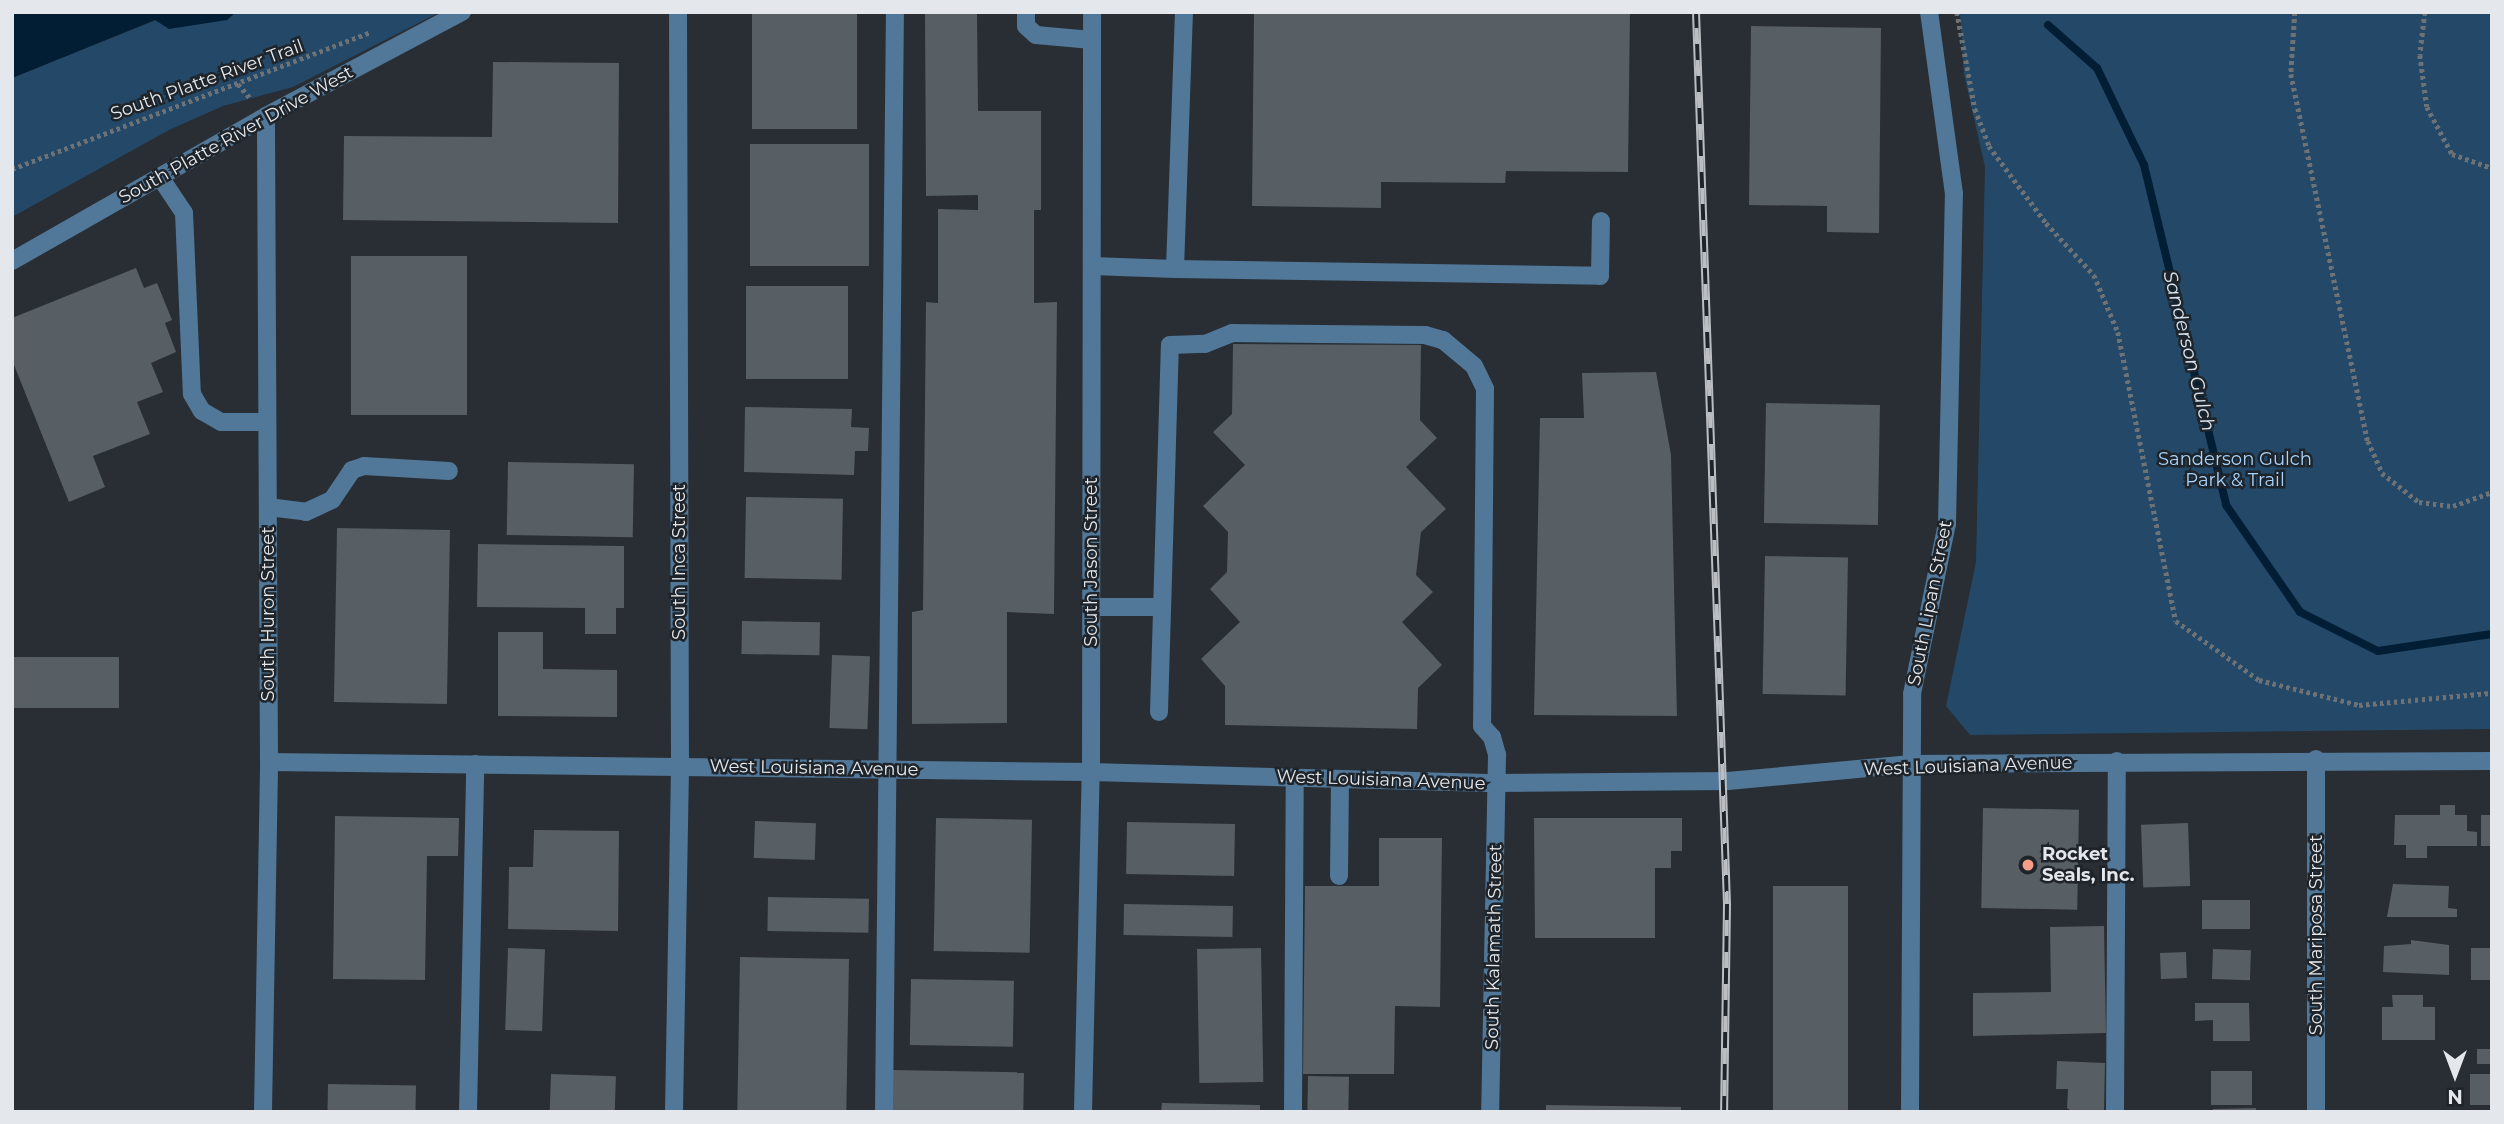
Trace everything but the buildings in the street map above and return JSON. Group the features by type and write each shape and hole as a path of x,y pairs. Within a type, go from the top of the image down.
{"street":[{"name":"South Platte River Drive West","path":"12,261 266,116 462,12"},
{"name":"South Inca Street","path":"674,1112 680,766 678,12"},
{"path":"884,1112 895,12"},
{"path":"1026,12 1026,26 1036,35 1092,40"},
{"name":"South Jason Street","path":"1083,1112 1091,772 1092,12"},
{"path":"1175,269 1184,12"},
{"name":"South Lipan Street","path":"1910,1112 1912,694 1947,524 1954,194 1929,12"},
{"name":"South Huron Street","path":"263,1112 269,762 266,116"},
{"path":"160,177 184,214 192,394 202,411 221,422 267,422"},
{"path":"1092,266 1600,276 1601,221"},
{"name":"South Kalamath Street","path":"1162,607 1170,345 1205,344 1232,333 1425,335 1443,340 1474,366 1485,389 1482,726 1494,744 1497,783 1490,1112"},
{"path":"268,507 306,512 332,500 352,470 364,466 449,471"},
{"path":"1091,607 1162,607 1159,712"},
{"name":"West Louisiana Avenue","path":"269,762 1091,772 1497,783 1728,781 1911,764 2316,759 2492,761"},
{"name":"South Mariposa Street","path":"2316,759 2316,1112"},
{"path":"2115,1112 2117,761"},
{"path":"468,1112 475,764"},
{"path":"1293,1112 1296,777"},
{"path":"1339,876 1340,779"}],"path":[{"path":"1957,12 1975,109 1989,146 2046,223 2094,275 2118,332 2176,621 2259,680 2359,705 2492,693"},
{"path":"2295,12 2291,74 2368,440 2382,473 2418,502 2453,506 2492,492"},
{"path":"2425,12 2420,55 2427,107 2452,154 2492,168"},
{"name":"South Platte River Trail","path":"12,169 206,93 288,67 380,28"}],"green space":[{"path":"236,12 440,12 293,87 223,106 169,130 12,217 12,78 156,20 227,20"},
{"name":"Sanderson Gulch Park & Trail","path":"1960,12 2492,12 2492,729 1970,735 1946,706 1976,562 1985,167 1964,74"}],"shaded area":[{"path":"12,12 236,12 227,20 169,29 155,20 12,78"}],"waterway":[{"name":"Sanderson Gulch","path":"2048,25 2097,68 2144,165 2226,505 2300,612 2378,651 2492,634"}],"railway":[{"path":"1696,12 1727,904 1724,1112"}],"place":[{"name":"Rocket Seals, Inc.","path":"2028,865"}]}
